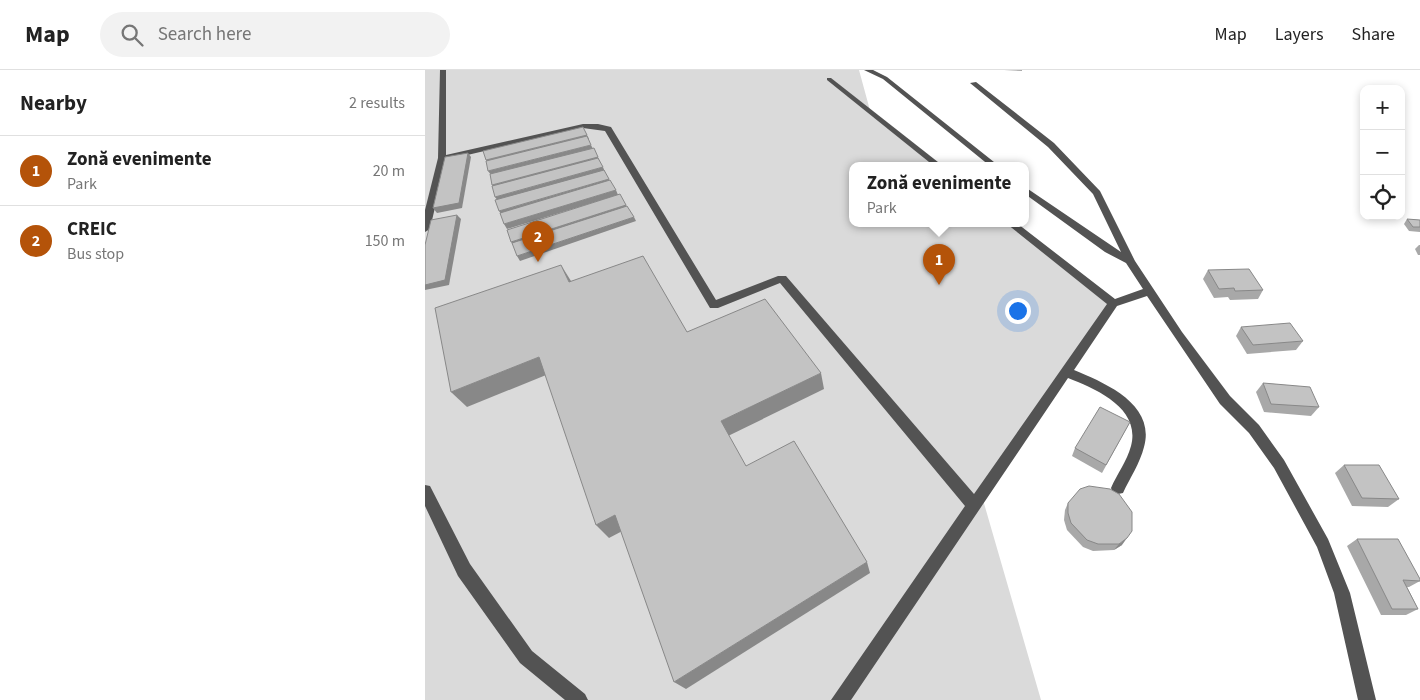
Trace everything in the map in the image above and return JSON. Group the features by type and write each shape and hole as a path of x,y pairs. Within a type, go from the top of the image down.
{"street":[{"path":"425,230 443,158 443,70"},
{"path":"867,70 885,78 990,162"},
{"path":"829,79 934,162"},
{"path":"974,83 1051,145 1097,193 1130,261 1150,292 1225,400 1254,429 1279,464 1323,544 1342,593 1367,700"},
{"path":"443,158 583,126 598,126 608,129 714,305 782,278 973,504"},
{"path":"1029,193 1109,250 1130,261"},
{"path":"1016,227 1113,303"},
{"path":"840,700 1113,303 1150,292"},
{"path":"1065,371 1099,386 1126,405 1139,424 1139,442 1118,488"},
{"path":"425,491 464,570 525,657 579,700"}],"shaded area":[{"path":"425,70 859,70 871,114 933,162 849,162 849,227 1016,227 1113,303 981,493 1041,700 425,700"}],"building":[{"path":"583,127 587,135 486,160 483,151"},
{"path":"587,136 591,145 488,171 486,161"},
{"path":"594,148 598,157 492,185 490,174"},
{"path":"468,153 459,203 433,208 445,157"},
{"path":"598,158 603,167 495,197 492,186"},
{"path":"604,170 609,179 499,211 495,200"},
{"path":"610,180 616,190 504,224 500,213"},
{"path":"620,194 626,205 511,242 507,230"},
{"path":"627,206 634,217 517,256 512,243"},
{"path":"457,215 445,280 425,285 425,245 431,220"},
{"path":"1407,219 1420,220 1420,227 1413,227"},
{"path":"643,256 687,332 765,299 821,373 721,421 746,466 794,441 867,562 674,682 615,515 596,525 539,357 451,392 435,308 561,265 569,282"},
{"path":"1249,269 1263,290 1235,291 1234,288 1219,289 1208,270"},
{"path":"1290,323 1303,341 1253,345 1241,327"},
{"path":"1263,383 1310,387 1319,407 1271,404"},
{"path":"1100,407 1130,422 1106,465 1075,448"},
{"path":"1344,465 1379,465 1399,499 1362,498"},
{"path":"1089,486 1110,489 1119,494 1132,512 1132,531 1119,544 1098,544 1087,540 1071,523 1068,503 1080,489"},
{"path":"1357,539 1398,539 1420,579 1420,581 1403,580 1418,609 1392,609"}],"place":[{"name":"CREIC","path":"538,262"},
{"name":"Zonă evenimente","path":"939,285"}]}
